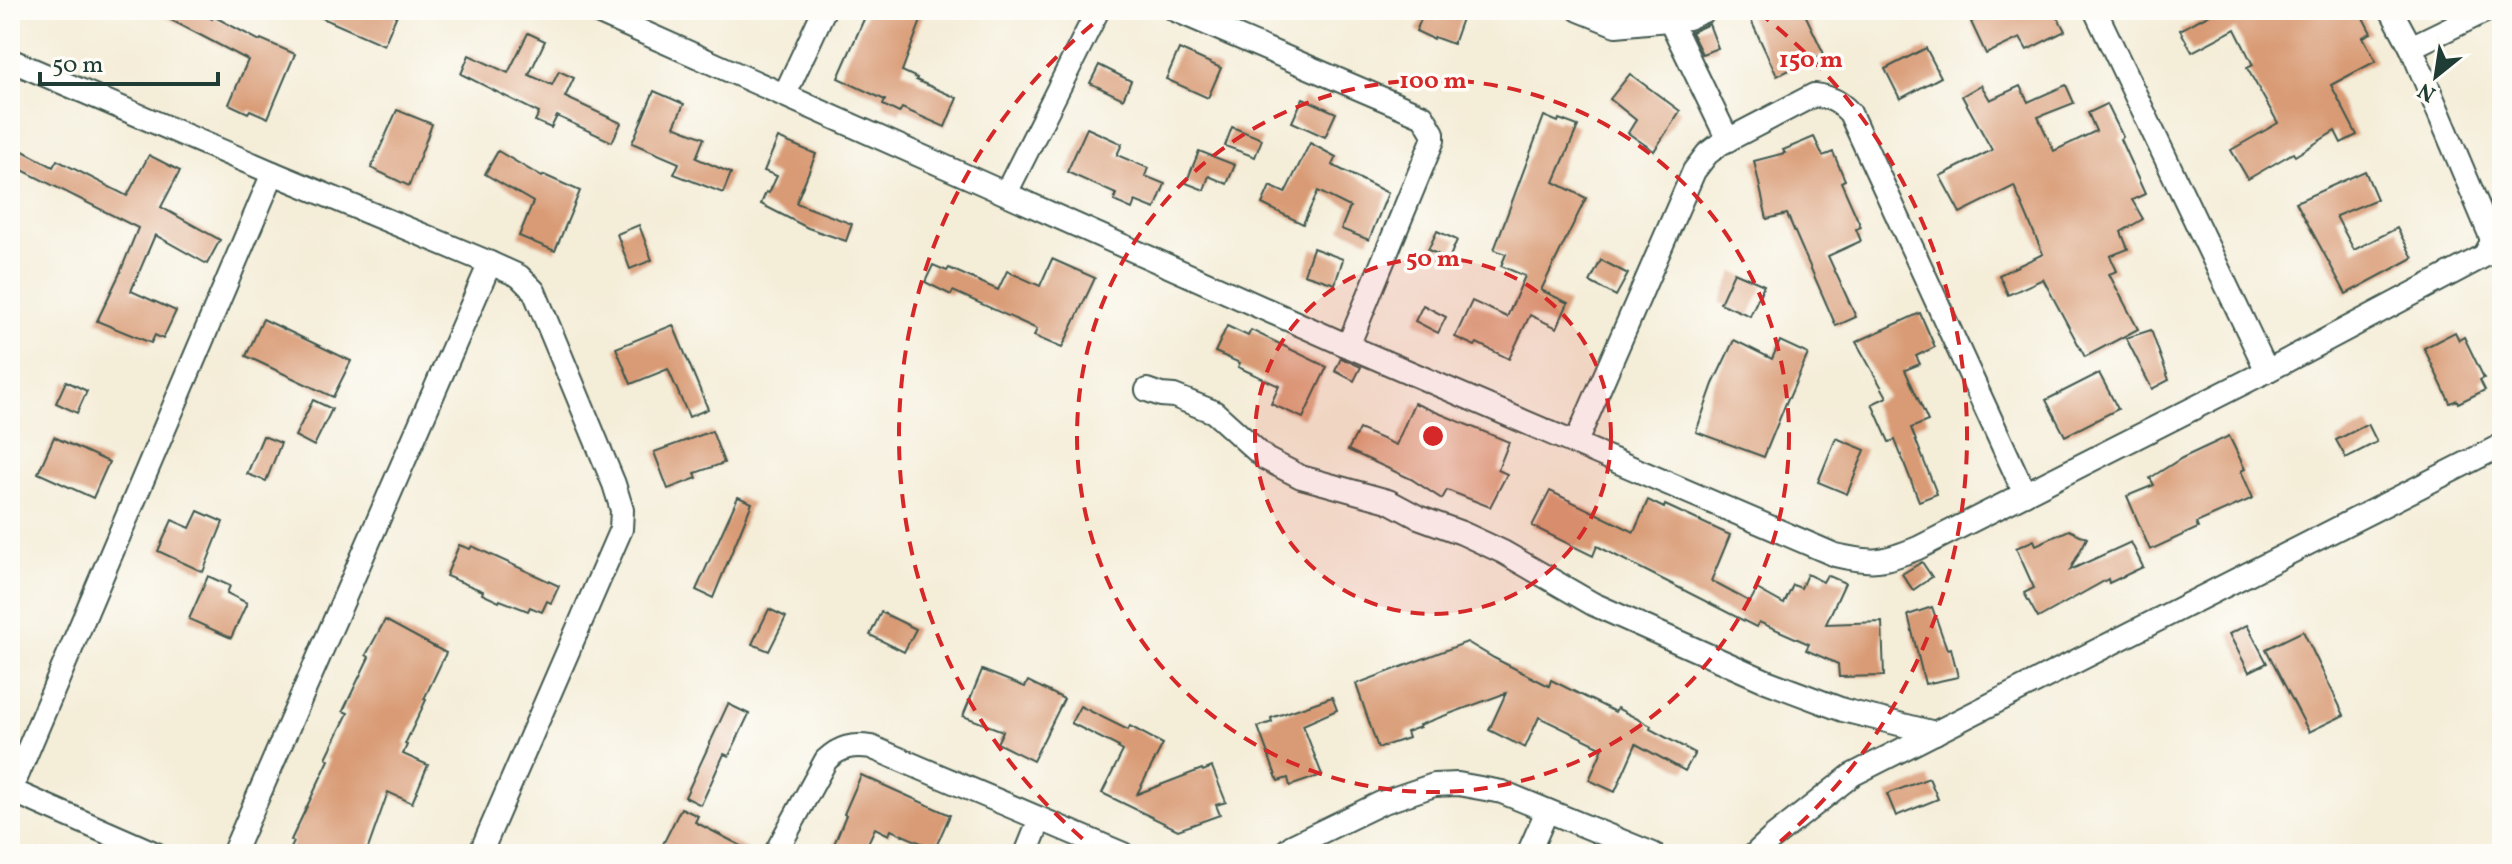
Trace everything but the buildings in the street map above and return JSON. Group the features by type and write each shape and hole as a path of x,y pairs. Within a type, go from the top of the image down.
{"street":[{"path":"593,10 1348,346 1835,555 1860,561 1889,560 1918,548 2479,261 2488,251 2491,237 2411,47 2391,10"},
{"path":"785,94 824,10"},
{"path":"1006,193 1098,10"},
{"path":"1175,10 1423,116 1431,127 1433,140 1348,346"},
{"path":"1579,10 1616,25 1688,18 1706,10"},
{"path":"2095,10 2267,371"},
{"path":"2411,47 2487,10"},
{"path":"1670,20 1728,140"},
{"path":"10,60 490,263 519,276 534,291 614,484 622,510 621,529 480,854"},
{"path":"1576,442 1694,171 1707,154 1728,140 1814,95 1827,96 1840,102 1850,113 2025,494"},
{"path":"156,854 10,790 273,173"},
{"path":"233,854 490,263"},
{"path":"1147,390 1174,396 1214,412 1266,459 1301,477 1388,501 1418,517 1462,533 1503,552 1593,604 1766,681 1843,710 1935,733"},
{"path":"1755,854 1852,775 2502,445"},
{"path":"775,854 826,760 836,751 857,745 871,747 1123,854"},
{"path":"1283,854 1292,846 1381,803 1434,785 1458,784 1502,792 1653,854"},
{"path":"1528,854 1547,811"},
{"path":"1026,854 1040,819"}]}
